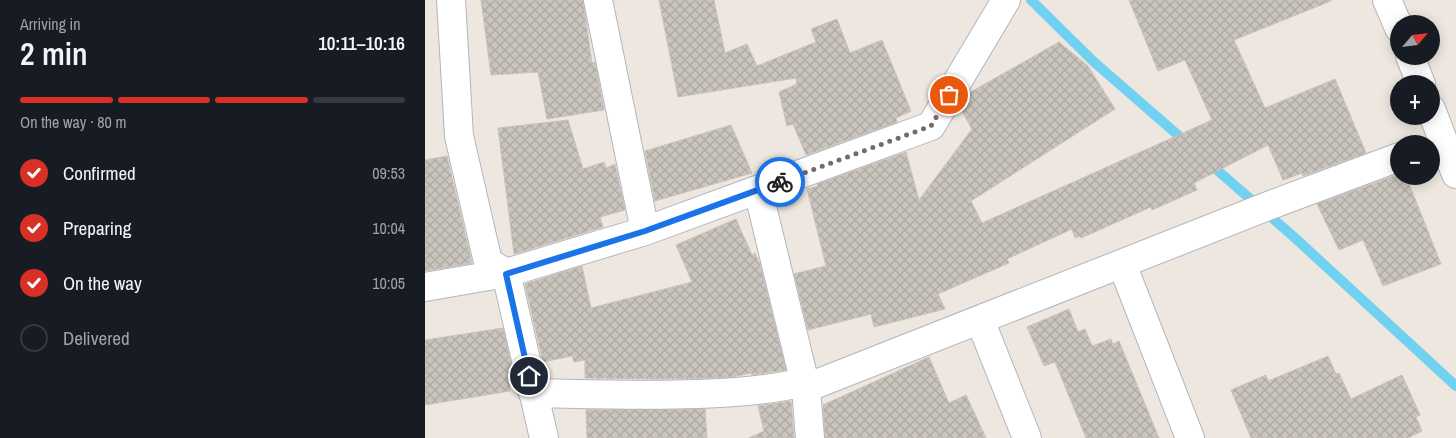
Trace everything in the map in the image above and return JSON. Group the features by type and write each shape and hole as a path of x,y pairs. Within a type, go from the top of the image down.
{"street":[{"path":"451,0 459,136 487,262 506,274 544,438"},
{"path":"598,0 645,231"},
{"path":"425,287 506,274 645,231 931,126 1006,0"},
{"path":"1387,0 1393,15"},
{"path":"1438,125 1456,174"},
{"path":"533,393 662,396 731,393 805,385 980,320 1268,206 1390,160"},
{"path":"758,190 805,385 810,438"},
{"path":"1122,264 1189,438"},
{"path":"980,320 1027,438"}],"building":[{"path":"481,0 583,0 592,63 595,62 604,110 547,119 538,72 491,75"},
{"path":"659,0 714,0 725,53 747,44 757,66 816,42 811,29 837,19 850,53 882,40 911,111 896,118 897,122 806,155 793,124 787,126 779,92 797,84 796,78 678,97"},
{"path":"1129,0 1331,0 1234,40 1265,108 1335,79 1366,153 1303,176 1302,173 1283,180 1268,145 1194,183 1197,190 1152,210 1151,207 1081,238 1080,236 1075,238 1072,229 1007,259 1009,263 938,294 945,309 874,327 871,314 808,330 794,274 826,266 807,189 906,152 919,200 972,129 960,108 969,93 1059,42 1088,66 1115,109 971,201 982,223 1212,120 1185,60 1158,71"},
{"path":"568,120 583,169 604,162 606,168 615,164 625,210 600,217 603,227 514,254 498,128"},
{"path":"731,125 752,173 655,201 645,151"},
{"path":"447,156 472,263 425,271 425,160"},
{"path":"1390,177 1390,185 1410,185 1441,264 1383,286 1363,240 1339,250 1317,204"},
{"path":"736,219 752,255 755,253 760,264 786,370 711,378 585,378 585,360 574,362 572,356 543,362 525,284 582,266 591,308 692,282 676,245"},
{"path":"1069,309 1078,332 1085,329 1092,346 1111,339 1113,344 1119,341 1159,438 1086,438 1055,362 1044,366 1027,327"},
{"path":"503,328 516,386 509,387 510,391 425,405 425,340"},
{"path":"1328,356 1336,374 1339,373 1351,399 1402,375 1420,415 1416,417 1422,431 1408,438 1251,438 1231,390 1266,375 1268,381"},
{"path":"929,357 949,403 966,395 986,438 825,438 823,405"},
{"path":"791,401 794,438 749,438 764,431 758,406"},
{"path":"705,409 707,438 587,438 586,410"}],"waterway":[{"path":"1031,0 1094,62 1187,143"},
{"path":"1209,163 1294,237 1456,386"}],"way so far":[{"path":"780,182 931,126 949,95"}],"route":[{"path":"529,376 506,274 645,231 780,182"}]}
